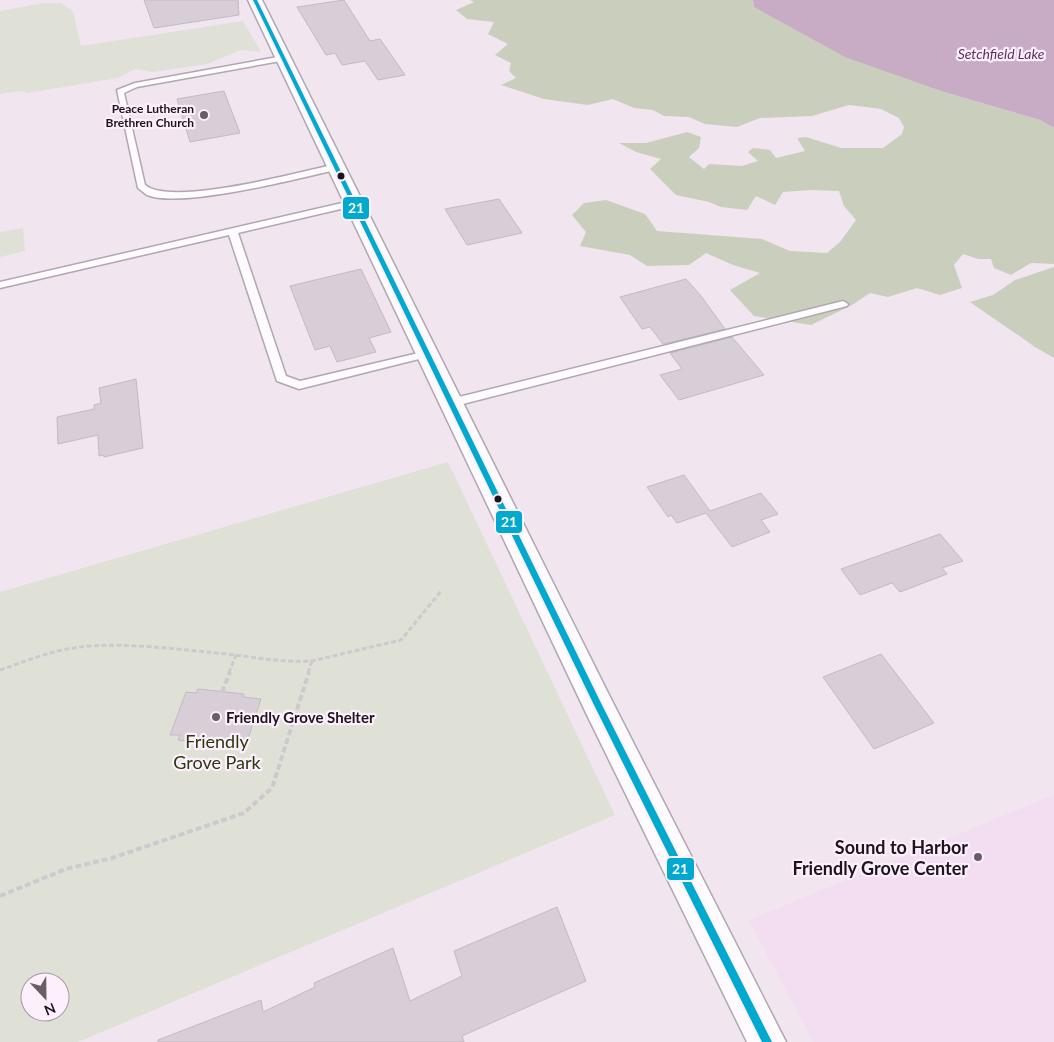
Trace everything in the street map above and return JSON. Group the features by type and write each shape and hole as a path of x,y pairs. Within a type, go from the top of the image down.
{"street":[{"path":"255,0 336,167 356,203 427,354 597,703 768,1042"}],"lane":[{"path":"283,58 135,85 120,92 141,186 149,193 192,195 336,167"},
{"path":"0,285 356,203"},
{"path":"233,232 281,378 299,385 427,354"},
{"path":"451,403 843,304"}],"path":[{"path":"0,670 54,652 118,646 236,655 297,662 312,660 401,640 442,590"},
{"path":"222,692 236,655"},
{"path":"0,896 66,869 112,858 244,813 272,788 312,660"}],"shaded area":[{"name":"Sound to Harbor Friendly Grove Center","path":"1054,795 1054,1042 813,1042 749,920"}],"green space":[{"path":"470,0 753,0 754,7 788,25 907,78 944,92 1040,120 1054,128 1054,264 1031,263 1011,275 994,268 991,259 978,259 963,254 954,265 962,288 940,295 917,288 888,297 870,293 852,305 811,325 754,316 730,290 760,273 733,265 706,253 689,265 647,266 630,255 580,246 586,232 572,215 584,203 606,200 645,214 657,231 762,239 790,251 827,253 840,242 856,220 844,206 839,191 783,192 775,205 756,196 747,210 721,207 709,202 676,195 650,169 661,159 636,152 619,143 646,143 687,132 701,137 699,148 689,157 704,169 709,164 742,166 758,161 748,152 753,148 770,150 776,158 805,151 797,138 806,137 841,148 883,148 902,134 904,127 899,118 881,109 849,105 812,116 760,118 737,127 705,124 689,117 664,116 653,110 634,108 613,99 588,105 544,99 501,85 516,78 509,71 511,63 495,55 508,44 488,34 494,22 467,19 456,10 474,2"},
{"path":"44,3 61,3 73,11 81,46 243,21 261,52 240,50 208,64 153,72 135,69 118,78 28,93 22,91 0,94 0,11"},
{"path":"23,228 25,251 0,257 0,232"},
{"path":"1054,267 1054,358 970,302 993,295 1015,280"},
{"name":"Friendly Grove Park","path":"448,462 615,815 78,1042 0,1042 0,592"}],"water":[{"name":"Setchfield Lake","path":"753,0 1054,0 1054,128 1040,120 944,92 845,57 754,7"}],"building":[{"path":"144,0 238,0 239,15 154,28"},
{"path":"344,0 370,41 380,39 405,75 378,80 365,61 342,65 335,53 326,55 297,7"},
{"name":"Peace Lutheran Brethren Church","path":"224,91 240,133 190,142 177,99"},
{"path":"499,199 522,233 467,245 445,209"},
{"path":"361,269 391,332 369,338 376,352 337,362 330,346 315,350 290,286"},
{"path":"686,279 725,329 663,344 650,327 642,329 620,297"},
{"path":"732,337 764,375 679,400 660,375 682,369 670,353"},
{"path":"136,379 143,448 104,457 103,455 99,456 98,435 58,444 57,417 94,409 94,405 101,403 99,388"},
{"path":"684,475 710,511 761,493 778,514 761,520 770,532 732,547 706,513 677,523 671,515 668,517 647,487"},
{"path":"940,534 963,561 942,568 947,574 900,592 892,583 860,595 841,569"},
{"path":"881,654 934,723 874,749 823,677"},
{"name":"Friendly Grove Shelter","path":"198,689 244,694 243,697 261,699 247,742 228,740 227,745 178,740 180,735 170,735 186,692 196,693"},
{"path":"557,907 586,981 462,1036 464,1042 158,1042 158,1040 261,1000 263,1012 315,987 314,983 393,948 410,1001 462,976 454,951"}],"transit line":[{"name":"21","path":"255,0 597,703 767,1042"}],"place":[{"name":"Peace Lutheran Brethren Church","path":"204,115"},
{"name":"Friendly Grove Shelter","path":"216,717"},
{"name":"Sound to Harbor Friendly Grove Center","path":"978,857"}]}
